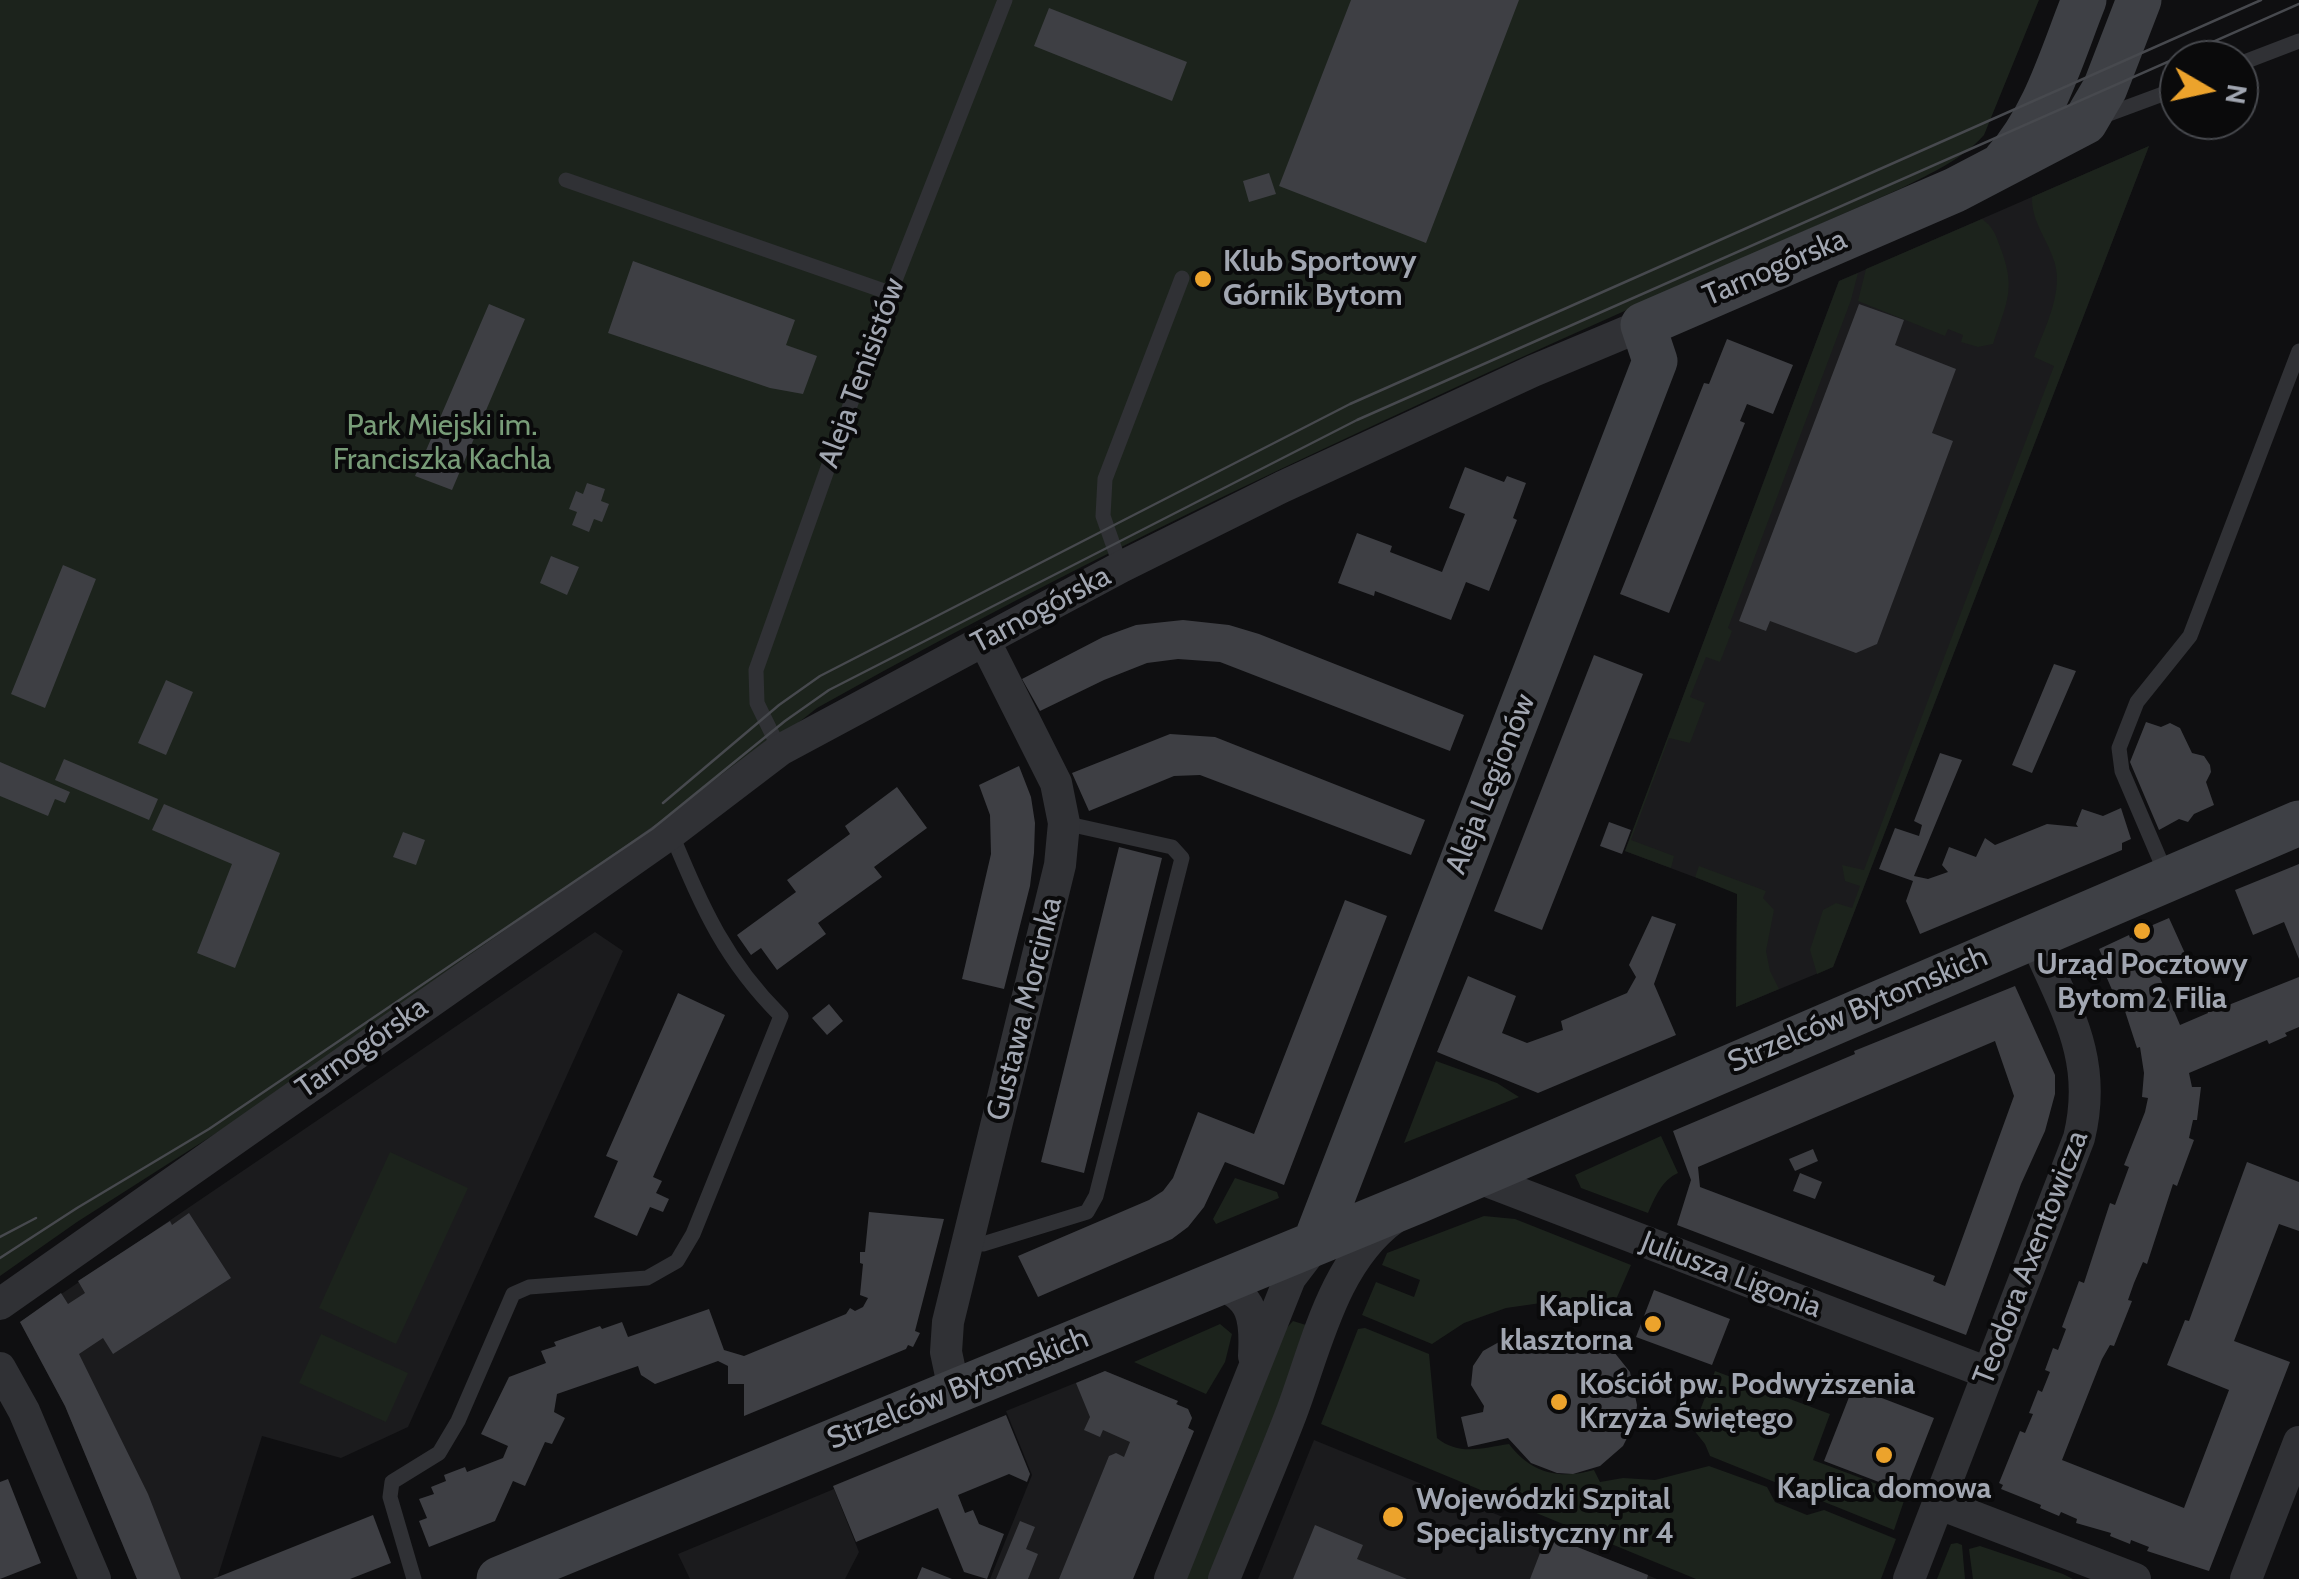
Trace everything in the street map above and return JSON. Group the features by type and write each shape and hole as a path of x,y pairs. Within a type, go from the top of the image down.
{"main road":[{"path":"2004,162 2026,139 2037,117 2084,0"},
{"path":"2085,122 2104,88 2139,0"},
{"name":"Tarnogórska","path":"1644,325 1954,190 2085,122"},
{"name":"Aleja Legionów","path":"1316,1243 1655,361 1644,325"},
{"name":"Strzelców Bytomskich","path":"499,1579 1418,1201 2299,822"},
{"name":"Strzelców Bytomskich","path":"1349,1157 1358,1187 1368,1199 1384,1204 1418,1201"}],"street":[{"name":"Tarnogórska","path":"0,1304 671,833 780,750 1121,567 1282,487 1533,371 1644,325"},
{"name":"Gustawa Morcinka","path":"954,1390 946,1352 948,1322 1060,865 1064,823 1056,783 984,640"},
{"name":"Teodora Axentowicza","path":"1910,1579 2079,1138 2087,1106 2084,1058 2033,934"},
{"name":"Juliusza Ligonia","path":"1474,1176 1988,1374"},
{"path":"1224,1579 1332,1301 1379,1229 1418,1201"},
{"path":"1316,1243 1326,1266 1332,1301"},
{"name":"Aleja Legionów","path":"1170,1579 1290,1278 1316,1243"},
{"path":"1216,1284 1232,1288 1252,1313 1253,1366"},
{"path":"0,1368 24,1411 95,1579"},
{"path":"2246,1579 2299,1442"},
{"path":"1940,1504 2135,1579"}],"lane":[{"name":"Aleja Tenisistów","path":"780,750 757,703 756,670 890,294 1005,0"},
{"path":"2259,56 2299,41"},
{"name":"Tarnogórska","path":"2085,122 2159,95"},
{"path":"566,180 890,294"},
{"path":"1121,567 1102,516 1106,479 1182,278"},
{"path":"2168,878 2122,771 2119,748 2137,702 2190,636 2299,351"},
{"path":"969,1240 983,1244 1087,1212 1096,1196 1182,858 1172,847 1064,823"},
{"path":"414,1579 390,1497 392,1482 439,1453 458,1422 513,1294 529,1287 647,1278 677,1261 693,1234 781,1016 753,988 718,939 671,833"}],"shaded area":[{"path":"2149,146 1833,967 1736,1007 1737,893 1625,851 1839,281"},
{"path":"595,932 623,951 408,1427 341,1458 262,1436 217,1579 137,1579 65,1406 20,1322"},
{"path":"1105,1371 1178,1401 1177,1405 1188,1409 1192,1418 1188,1428 1194,1431 1133,1579 990,1579 1032,1475 1006,1411"},
{"name":"Wojewódzki Szpital Specjalistyczny nr 4","path":"1314,1440 1547,1535 1657,1579 1258,1579"},
{"path":"834,1489 859,1552 845,1579 690,1579 678,1554"}],"green space":[{"name":"Park Miejski im. Franciszka Kachla","path":"0,0 2039,0 1984,135 1956,159 1902,188 1490,372 1217,500 1083,566 817,708 257,1107 0,1276"},
{"path":"2149,146 1833,967 1817,974 1810,950 1823,910 1836,903 1852,908 1860,886 1845,881 1842,865 1864,870 2054,366 2034,357 2051,311 2057,275 2034,215 2032,197"},
{"path":"1982,219 1996,236 2009,284 1993,344 1978,347 1961,342 1963,335 1948,329 1945,336 1858,301 1866,269"},
{"path":"1858,273 1728,628 1732,631 1720,662 1706,657 1690,697 1705,703 1690,743 1669,738 1631,840 1674,856 1671,868 1625,851 1839,281"},
{"path":"1699,866 1766,891 1763,898 1774,910 1766,951 1779,989 1736,1007 1737,894 1695,877"},
{"path":"1436,1061 1497,1083 1519,1097 1404,1143"},
{"path":"1661,1136 1678,1173 1663,1185 1648,1213 1581,1188 1575,1175"},
{"path":"390,1152 468,1188 396,1344 319,1308"},
{"path":"1235,1178 1277,1192 1279,1198 1216,1224 1213,1219"},
{"path":"1484,1216 1515,1219 1631,1265 1611,1311 1541,1303 1506,1308 1464,1323 1432,1344 1362,1315 1376,1282 1414,1297 1420,1280 1382,1265 1387,1253"},
{"path":"1293,1321 1306,1325 1309,1333 1211,1579 1184,1579 1284,1331"},
{"path":"1220,1324 1232,1334 1225,1362 1206,1394 1134,1362"},
{"path":"1365,1328 1429,1354 1437,1438 1445,1444 1471,1449 1509,1444 1536,1468 1558,1474 1594,1470 1600,1482 1623,1478 1655,1480 1709,1466 1767,1487 1775,1502 1807,1515 1824,1510 1896,1539 1881,1579 1696,1579 1321,1424 1358,1329"},
{"path":"321,1334 408,1373 386,1422 299,1383"},
{"path":"1715,1371 1830,1414 1813,1460 1906,1495 1894,1530 1710,1456 1693,1429"},
{"path":"1951,1544 1962,1545 1965,1579 1937,1579"},
{"path":"1980,1546 2073,1579 1973,1579 1969,1549"}],"building":[{"path":"1351,0 1519,0 1426,243 1279,186"},
{"path":"1049,8 1187,62 1172,101 1034,46"},
{"path":"1269,173 1276,194 1249,202 1243,181"},
{"path":"633,261 795,320 786,345 817,356 803,394 770,388 608,333"},
{"path":"489,304 525,319 452,490 415,476"},
{"path":"1859,304 1904,320 1895,345 1956,369 1932,433 1953,441 1877,644 1856,653 1770,621 1766,631 1739,621"},
{"path":"1727,339 1793,365 1773,414 1747,404 1740,421 1745,423 1669,613 1620,594 1704,383 1709,384"},
{"path":"1465,467 1504,482 1507,476 1526,483 1513,518 1517,520 1489,591 1466,582 1451,620 1375,591 1374,596 1338,583 1357,533 1392,546 1390,552 1442,572 1465,514 1449,508"},
{"path":"587,483 605,489 601,501 609,504 602,522 594,519 589,532 572,525 577,512 569,509 576,491 583,494"},
{"path":"551,556 579,567 567,595 540,583"},
{"path":"63,565 96,579 45,708 11,694"},
{"path":"1183,620 1229,625 1259,634 1464,715 1450,751 1220,662 1178,659 1147,663 1040,711 1022,679 1103,637 1136,625"},
{"path":"1594,655 1643,674 1542,930 1494,911"},
{"path":"2054,664 2076,671 2032,773 2012,765"},
{"path":"166,680 193,692 166,755 138,743"},
{"path":"2146,722 2161,727 2170,723 2180,728 2192,753 2204,756 2211,772 2206,782 2214,805 2194,814 2188,822 2179,819 2159,830 2130,762"},
{"path":"1170,734 1215,737 1425,820 1411,855 1200,775 1174,776 1089,811 1072,773"},
{"path":"1940,753 1962,760 1914,876 1928,879 1948,872 1942,865 1949,847 1976,857 1985,838 1995,845 2047,824 2078,827 2082,809 2103,816 2121,808 2131,839 2122,843 2122,850 1920,934 1906,901 1913,881 1879,869 1895,828 1919,836 1922,825 1914,821"},
{"path":"64,759 158,799 149,820 55,780"},
{"path":"0,762 70,792 65,803 55,799 48,816 0,796"},
{"path":"1019,766 1031,797 1034,853 1030,886 1004,989 962,979 991,854 990,815 979,785"},
{"path":"897,787 927,828 874,867 882,877 818,923 826,934 777,970 761,948 751,955 737,935 796,892 787,880 850,834 845,826"},
{"path":"164,804 280,853 235,968 197,953 232,864 152,830"},
{"path":"1609,822 1631,830 1622,854 1600,846"},
{"path":"403,832 425,840 416,865 393,857"},
{"path":"1119,847 1162,858 1084,1173 1041,1162"},
{"path":"2299,864 2299,959 2284,922 2253,935 2235,890"},
{"path":"1345,900 1387,916 1284,1185 1225,1162 1204,1207 1172,1239 1038,1297 1018,1256 1163,1191 1173,1178 1198,1112 1254,1134"},
{"path":"1652,916 1676,924 1654,984 1676,1035 1538,1093 1437,1052 1468,976 1516,996 1502,1033 1527,1043 1563,1030 1561,1021 1627,993 1636,977 1629,965"},
{"path":"2169,918 2188,960 2158,973 2180,1025 2224,1003 2226,1006 2299,977 2299,1027 2269,1044 2267,1040 2189,1073 2192,1087 2201,1087 2197,1120 2193,1120 2189,1138 2194,1140 2177,1186 2173,1184 2147,1264 2143,1262 2134,1283 2128,1300 2132,1301 2114,1346 2110,1345 2102,1359 2062,1460 2184,1508 2229,1390 2167,1365 2185,1320 2189,1321 2247,1162 2299,1182 2299,1231 2279,1224 2234,1341 2290,1362 2209,1571 2076,1523 2077,1519 2061,1512 2059,1516 2001,1489 2003,1485 1999,1483 2020,1431 2025,1433 2033,1414 2029,1413 2038,1390 2042,1392 2050,1372 2045,1370 2053,1348 2058,1350 2066,1329 2062,1327 2079,1281 2084,1283 2110,1203 2115,1205 2129,1167 2124,1165 2148,1098 2142,1097 2140,1047 2137,1048 2123,1005 2119,1006 2100,962 2104,960 2099,949 2129,935 2130,938 2142,934 2141,930"},
{"path":"2015,986 2055,1075 2055,1094 2045,1131 2021,1184 1966,1335 1677,1225 1691,1180 1673,1131 1855,1054 1854,1051","holes":["1995,1041 2014,1096 1945,1286 1933,1281 1935,1276 1700,1187 1698,1167"]},
{"path":"678,993 725,1015 653,1177 662,1181 656,1193 669,1199 663,1212 650,1207 637,1236 594,1217 618,1161 606,1156"},
{"path":"829,1004 843,1021 827,1035 812,1018"},
{"path":"1813,1149 1818,1161 1795,1171 1789,1159"},
{"path":"1800,1173 1822,1182 1815,1199 1793,1191"},
{"path":"869,1212 944,1219 915,1331 920,1333 913,1347 908,1345 744,1416 744,1384 728,1384 728,1366 718,1361 655,1384 641,1375 638,1366 557,1394 554,1412 565,1418 552,1444 545,1442 525,1486 513,1481 495,1521 429,1547 419,1521 427,1518 419,1499 434,1494 431,1487 446,1481 444,1475 465,1467 467,1472 503,1458 508,1446 481,1434 509,1377 546,1363 541,1351 556,1346 554,1342 600,1326 602,1329 622,1322 628,1337 709,1309 724,1350 744,1356 846,1314 850,1308 855,1311 868,1298 860,1295 860,1252 865,1252"},
{"path":"189,1213 231,1278 113,1354 103,1338 79,1354 148,1494 181,1579 137,1579 65,1406 20,1322 61,1293 68,1304 85,1293 78,1281 170,1221 172,1225"},
{"path":"1654,1290 1730,1319 1712,1365 1636,1337"},
{"name":"Kościół pw. Podwyższenia Krzyża Świętego","path":"1557,1333 1597,1340 1610,1347 1630,1372 1637,1405 1635,1422 1623,1446 1600,1466 1573,1474 1557,1473 1531,1463 1508,1438 1468,1447 1461,1417 1483,1412 1484,1406 1471,1385 1473,1366 1483,1351 1499,1342 1524,1348"},
{"path":"1105,1371 1178,1401 1176,1404 1188,1409 1192,1418 1188,1428 1194,1431 1133,1579 1059,1579 1109,1456 1116,1453 1124,1457 1130,1442 1103,1430 1100,1437 1084,1430 1090,1417 1076,1383"},
{"path":"1853,1387 1934,1418 1905,1492 1824,1461"},
{"path":"1006,1415 1030,1474 1027,1482 1009,1474 958,1495 965,1513 973,1510 979,1524 1004,1534 987,1579 964,1572 938,1508 856,1542 833,1486"},
{"path":"8,1479 41,1563 0,1579 0,1482"},
{"path":"373,1515 391,1563 350,1579 213,1579"},
{"path":"1020,1521 1035,1527 1026,1549 1038,1554 1028,1579 996,1579"},
{"path":"1315,1525 1363,1545 1357,1559 1407,1579 1293,1579"},
{"path":"1547,1535 1648,1575 1647,1579 1530,1579"},
{"path":"922,1567 952,1579 917,1579"}],"tram line":[{"path":"663,803 779,705 820,676 1350,404 2261,0"},
{"path":"0,1258 209,1129 652,829 829,690 1357,420 2299,4"},
{"path":"0,1237 36,1218"}],"place":[{"name":"Klub Sportowy Górnik Bytom","path":"1203,279"},
{"name":"Urząd Pocztowy Bytom 2 Filia","path":"2142,931"},
{"name":"Kaplica klasztorna","path":"1653,1324"},
{"name":"Kościół pw. Podwyższenia Krzyża Świętego","path":"1559,1402"},
{"name":"Kaplica domowa","path":"1884,1455"},
{"name":"Wojewódzki Szpital Specjalistyczny nr 4","path":"1393,1517"}]}
